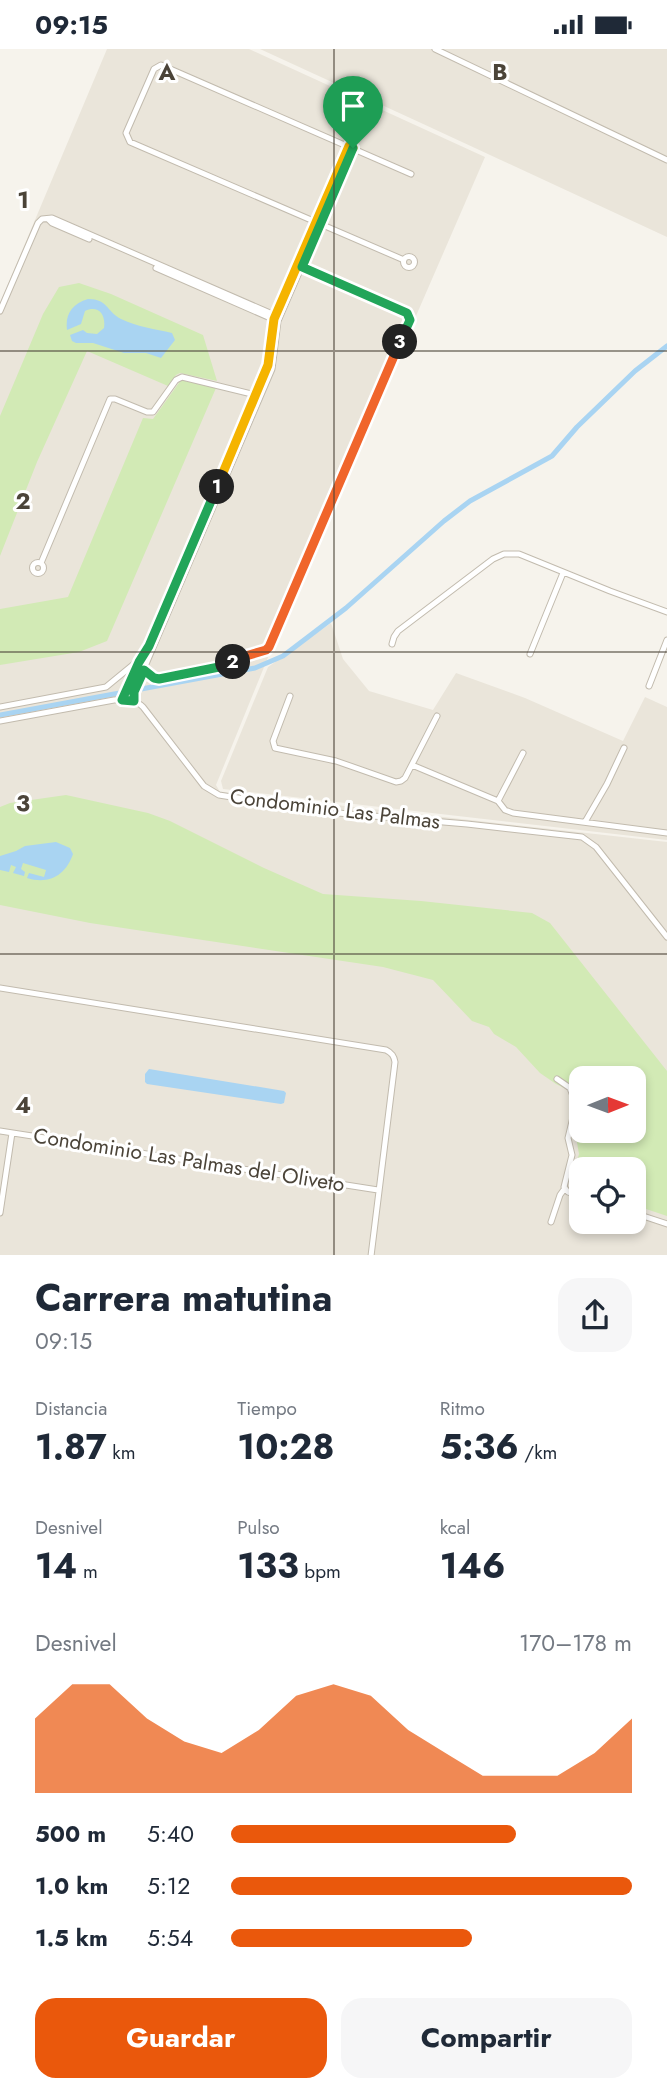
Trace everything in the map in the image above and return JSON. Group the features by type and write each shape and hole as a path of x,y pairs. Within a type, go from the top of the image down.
{"street":[{"path":"435,49 445,51 667,160"},
{"path":"404,260 128,141 126,132 154,69 163,65 411,174"},
{"path":"0,721 122,700 134,701 136,688 257,396 268,365 277,318 351,147"},
{"path":"0,311 38,223 42,219 52,218 277,318"},
{"path":"0,707 103,688 131,665 138,666 159,679 229,665 239,658 269,647 410,320 407,313 300,266"},
{"path":"41,563 110,399 114,398 153,412 177,378 182,377 257,396"},
{"path":"122,700 149,646 257,396"},
{"path":"392,645 398,631 497,556 508,554 519,554 667,612"},
{"path":"530,654 563,573"},
{"path":"649,686 667,640"},
{"path":"290,696 274,741 277,749 336,761 396,782 405,778 437,716"},
{"name":"Condominio Las Palmas","path":"134,701 141,704 204,786 219,795 326,812 467,824 585,838 596,847 667,937"},
{"path":"585,822 624,748"},
{"path":"498,801 523,753"},
{"path":"412,765 498,801 505,810 513,813 667,833"},
{"path":"0,988 386,1050 394,1057 395,1062 371,1255"},
{"path":"551,1222 559,1195 565,1188 572,1155 568,1138 574,1113 571,1089 557,1079"},
{"name":"Condominio Las Palmas del Oliveto","path":"0,1131 378,1190"},
{"path":"0,1213 12,1133"},
{"path":"565,1188 569,1192"},
{"path":"646,1217 667,1224"}],"shaded area":[{"path":"107,49 249,49 485,157 271,650 216,785 220,792 667,842 667,1255 0,1255 0,303"},
{"path":"260,49 667,49 667,237 421,123"},
{"path":"331,623 343,659 369,691 433,710 456,673 525,698 623,741 645,697 667,707 667,840 223,789 221,781 268,667"}],"green space":[{"path":"79,283 111,294 203,335 217,381 180,373 168,386 87,351 37,462 0,556 0,416 43,314 59,287"},
{"path":"181,380 216,388 107,641 79,652 0,665 0,609 68,597 143,418 153,419"},
{"path":"66,795 148,813 170,821 323,894 532,913 550,923 667,1071 667,1216 646,1209 646,1157 578,1157 577,1143 646,1143 646,1066 569,1066 569,1090 540,1073 516,1047 494,1034 489,1027 472,1021 433,980 383,967 90,923 0,905 0,807 10,803"}],"water":[{"path":"88,299 103,303 116,316 127,322 172,333 175,340 161,358 146,353 124,353 93,343 76,343 70,335 83,330 97,334 104,328 100,312 90,309 85,311 81,324 67,330 67,319 71,310"},
{"path":"56,842 70,848 73,854 66,868 56,877 42,880 27,878 29,873 44,877 46,870 23,863 21,869 25,872 24,876 13,873 16,867 11,865 9,872 0,870 0,856 25,846"},
{"path":"149,1069 284,1091 284,1103 147,1084 145,1074"}],"waterway":[{"path":"0,715 255,668 283,656 346,608 470,501 552,456 577,427 635,371 667,346"}],"route":[{"path":"349,146 353,148 302,267 407,313 410,320 269,647 239,658 229,665 159,679 144,670 134,692 134,701 122,700 149,646 267,367 274,319 349,146"}]}
